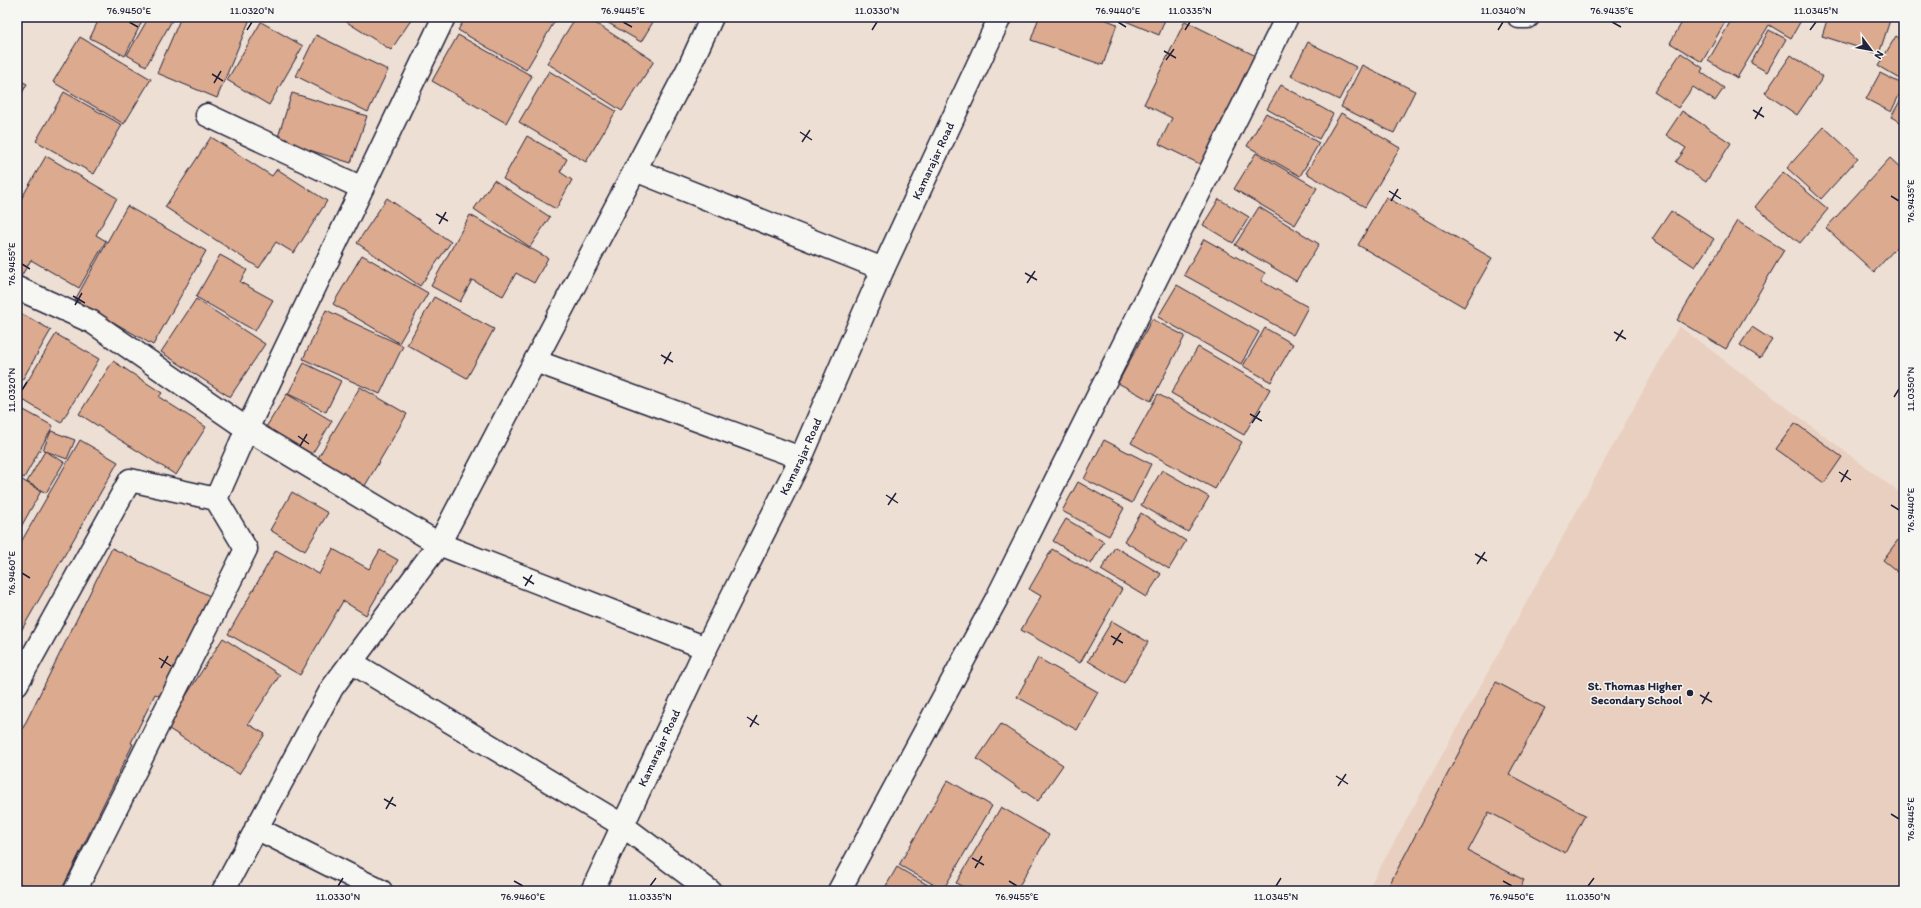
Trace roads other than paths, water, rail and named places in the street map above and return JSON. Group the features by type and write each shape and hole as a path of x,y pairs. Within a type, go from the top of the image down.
{"street":[{"path":"216,499 247,429 444,17"},
{"path":"223,891 332,688 439,544 690,65 712,17"},
{"name":"Kamarajar Road","path":"592,891 706,648 801,458 883,269 1000,17"},
{"path":"839,891 997,598 1287,17"},
{"path":"1519,17 1528,17"},
{"path":"207,115 362,188"},
{"path":"635,170 883,269"},
{"path":"17,288 92,322 247,429 439,544 706,648"},
{"path":"534,361 801,458"},
{"path":"17,684 130,480 216,499 246,549 75,891"},
{"path":"351,662 622,825 710,891"},
{"path":"256,828 381,891"}],"place":[{"name":"St. Thomas Higher Secondary School","path":"1690,693"}]}
